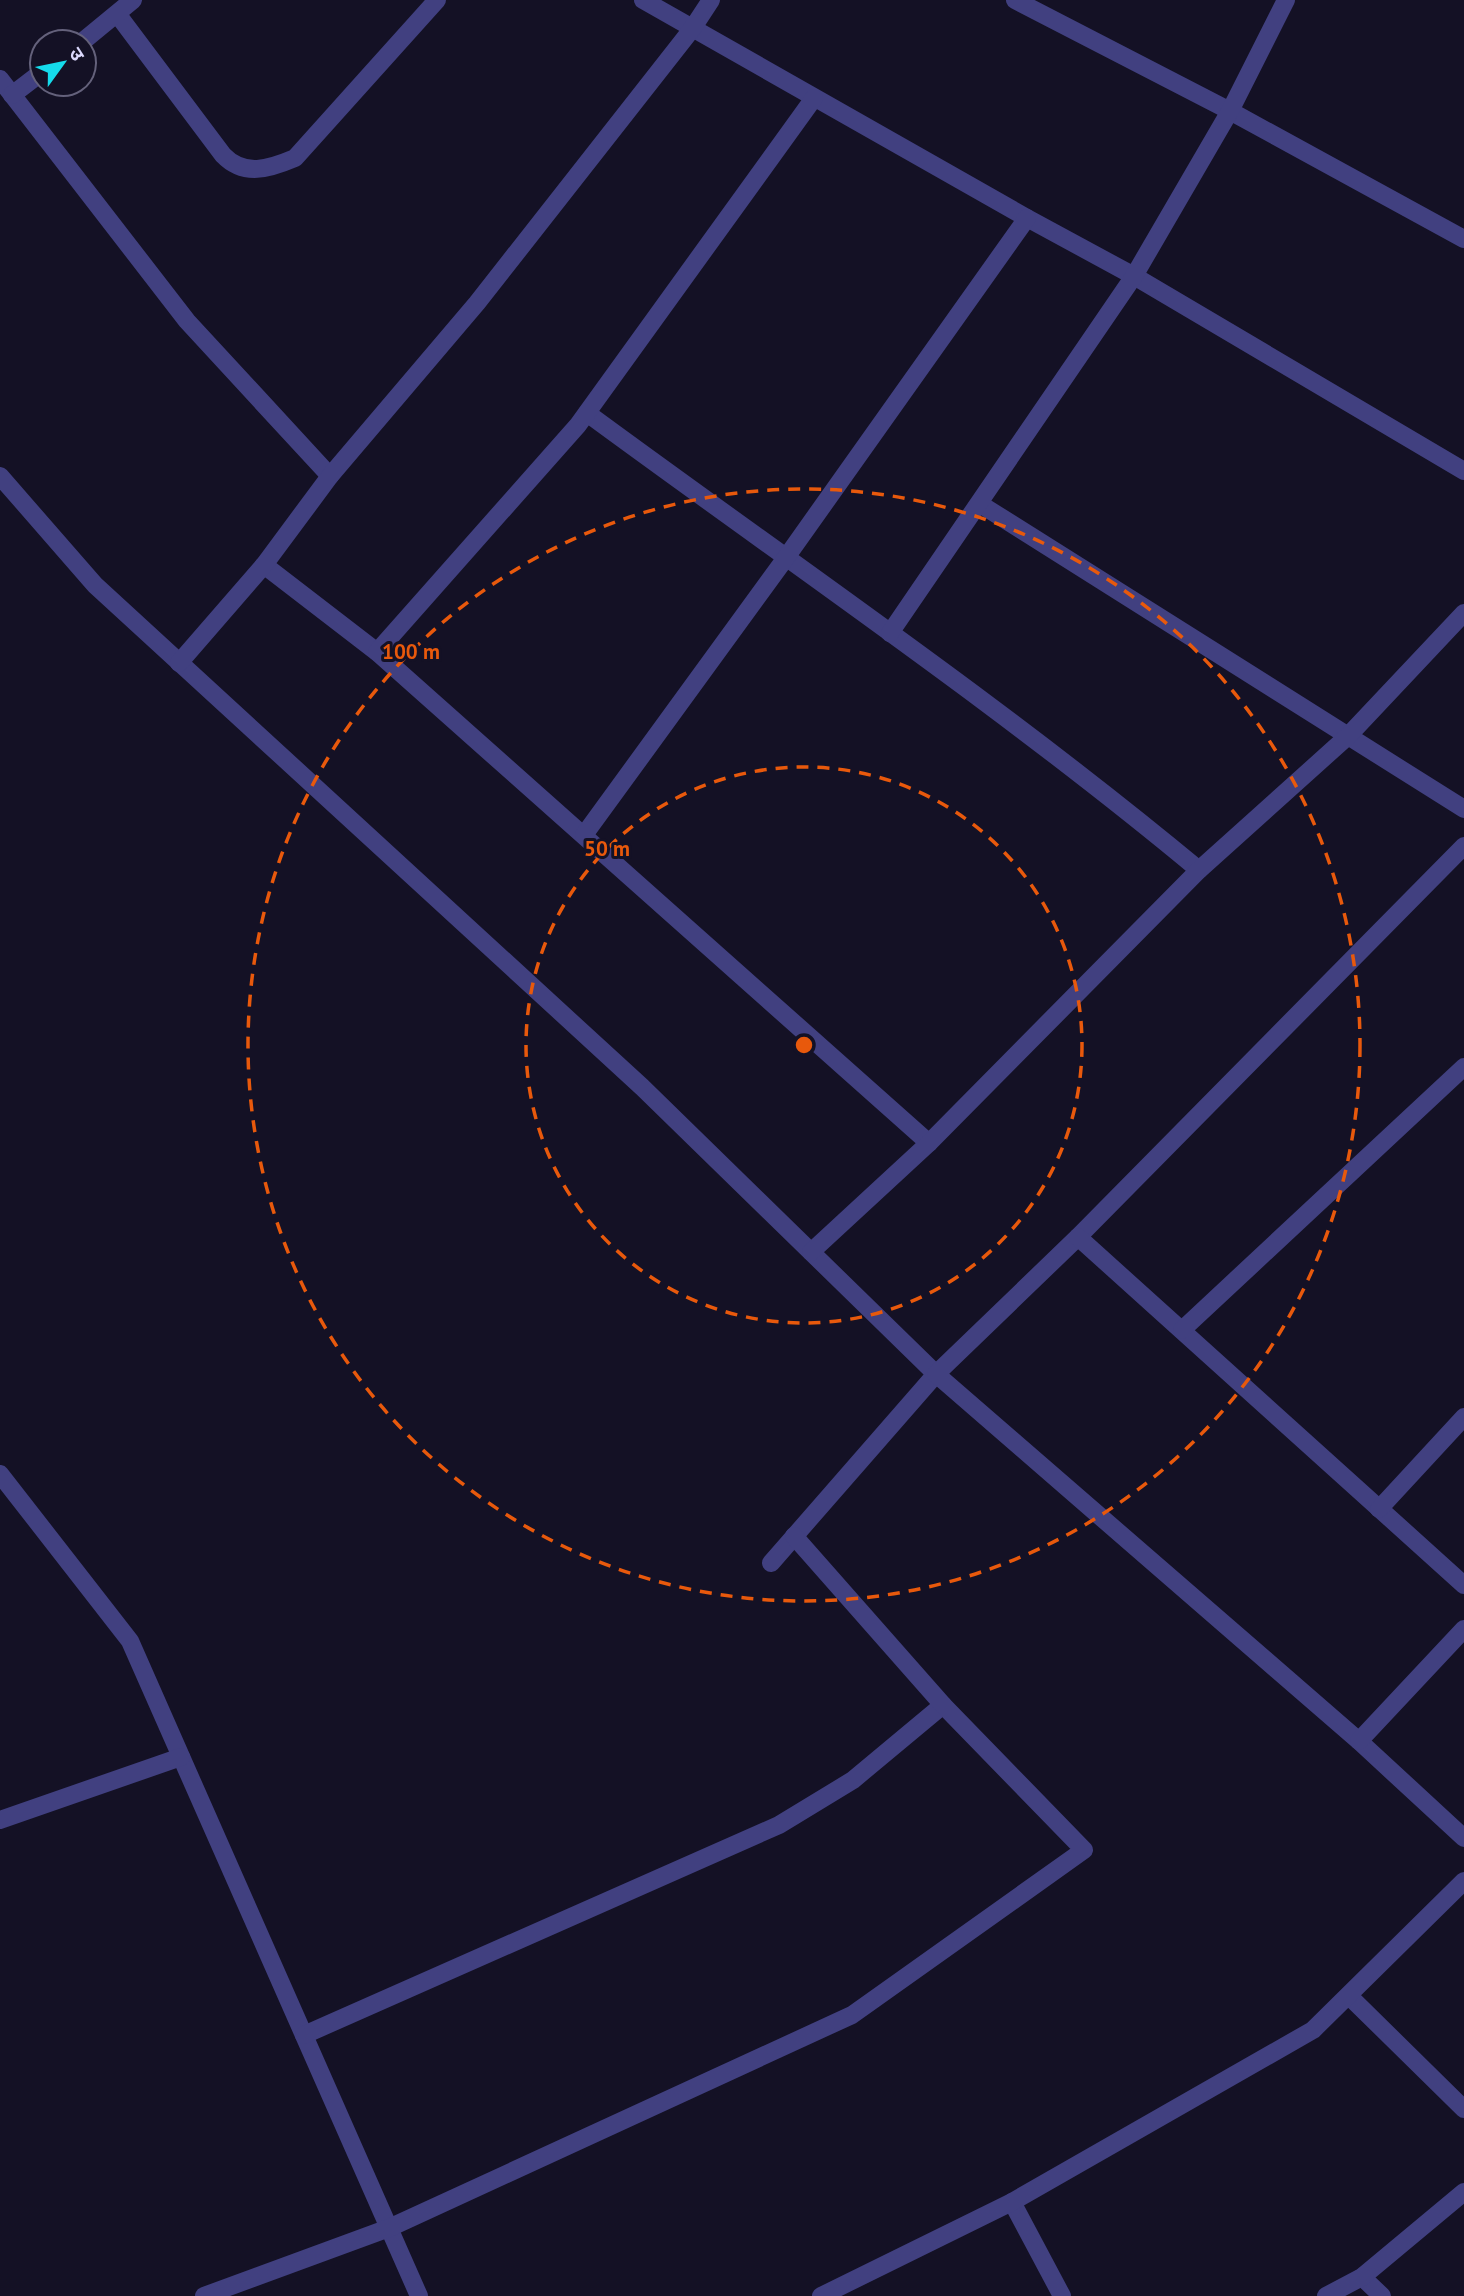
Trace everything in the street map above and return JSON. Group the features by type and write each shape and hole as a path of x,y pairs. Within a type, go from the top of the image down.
{"street":[{"path":"98,30 133,0"},
{"path":"118,15 223,155 234,167 250,170 281,164 295,158 437,0"},
{"path":"643,0 1134,276 1464,471"},
{"path":"179,663 264,565 330,476 477,303 692,29 711,0"},
{"path":"1015,0 1230,111 1464,239"},
{"path":"890,633 1134,276 1230,111 1286,0"},
{"path":"0,79 187,321 330,476"},
{"path":"12,94 28,82"},
{"path":"377,652 587,414 814,98"},
{"path":"584,835 785,559 1027,218"},
{"path":"587,414 890,633 1138,820 1199,870"},
{"path":"0,476 94,585 642,1087 936,1374 1359,1741 1464,1838"},
{"path":"980,504 1464,810"},
{"path":"264,565 377,652 929,1143"},
{"path":"811,1252 929,1143 1199,870 1348,736 1464,613"},
{"path":"771,1563 936,1374 1078,1237 1464,846"},
{"path":"1182,1330 1464,1068"},
{"path":"1078,1237 1464,1585"},
{"path":"1379,1509 1464,1416"},
{"path":"0,1474 130,1641 419,2296"},
{"path":"204,2296 389,2228 852,2015 1084,1850 943,1705 794,1536"},
{"path":"1359,1741 1464,1629"},
{"path":"304,2035 779,1825 853,1780 943,1705"},
{"path":"0,1820 181,1756"},
{"path":"821,2296 1012,2202 1314,2030 1464,1881"},
{"path":"1349,1996 1464,2109"},
{"path":"1326,2296 1362,2277 1464,2192"},
{"path":"1012,2202 1062,2296"},
{"path":"1362,2277 1382,2296"}]}
